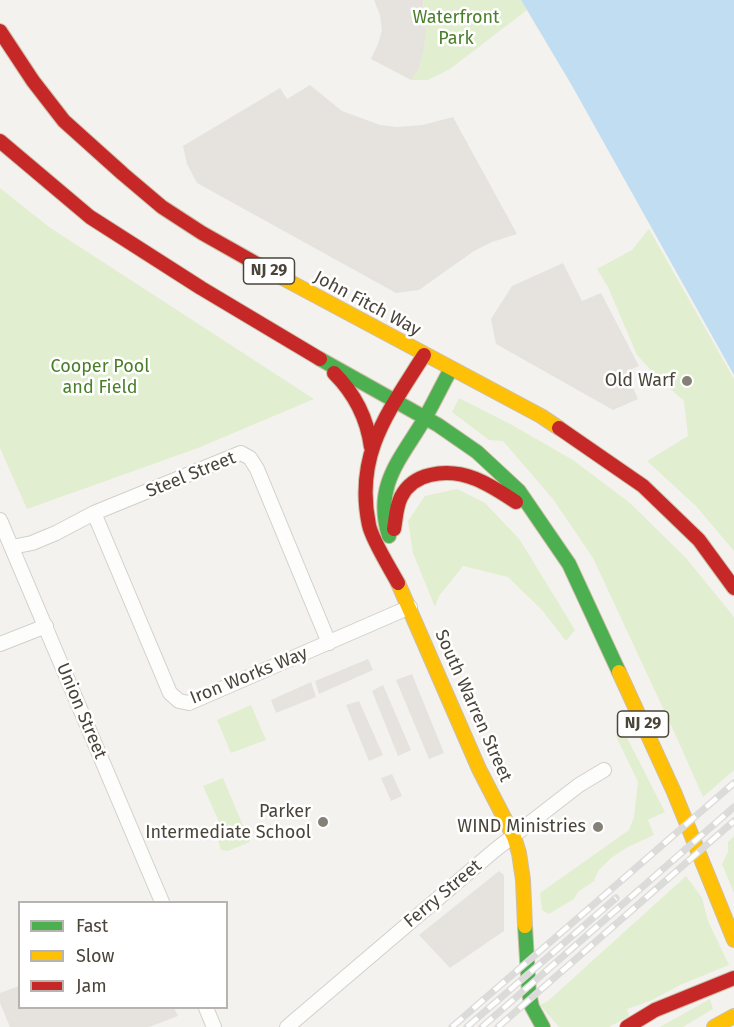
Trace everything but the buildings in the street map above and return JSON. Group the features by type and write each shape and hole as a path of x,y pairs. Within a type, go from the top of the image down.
{"highway":[{"name":"John Fitch Way","path":"0,31 33,81 64,121 162,207 202,233 424,355 541,416 643,486 699,540 734,588"},
{"name":"NJ 29","path":"0,141 90,218 201,288 425,418 484,458 519,491 569,564 674,792 734,940"},
{"name":"South Warren Street","path":"424,355 379,427 371,449 365,488 369,527 410,607 479,769 514,837 523,880 529,993 532,1006 543,1027"},
{"path":"317,357 347,386 363,411 369,429 371,449"},
{"name":"South Warren Street","path":"401,588 392,543 382,523 383,499 389,476 425,418 451,369"},
{"path":"392,543 399,500 406,489 418,478 437,472 452,471 465,474 490,485 536,515"},
{"path":"627,1027 655,1010 734,978"},
{"path":"714,1027 734,1016"}],"street":[{"name":"Steel Street","path":"12,547 48,536 94,513 180,480 241,453 250,458 257,469 329,644"},
{"name":"Iron Works Way","path":"94,513 170,693 179,701 189,703 410,607"},
{"name":"Union Street","path":"0,520 161,901"},
{"path":"0,644 46,626"},
{"name":"Ferry Street","path":"287,1027 495,850 579,785 604,770"},
{"path":"206,1009 214,1027"}],"green space":[{"name":"Waterfront Park","path":"423,0 521,0 527,10 450,69 428,80 411,80 423,51 425,21"},
{"name":"Cooper Pool and Field","path":"0,188 49,227 314,399 198,448 27,509 0,448"},
{"path":"649,229 734,379 734,551 696,506 647,461 688,436 684,401 637,355 608,287 597,269 632,250"},
{"path":"459,398 573,460 630,503 686,558 734,617 734,770 703,797 593,558 553,499 503,441 489,440 452,412"},
{"path":"457,489 485,503 520,540 575,630 566,641 542,610 508,577 463,566 439,596 435,607 413,553 408,521 425,496"},
{"path":"251,705 266,740 231,753 217,720"},
{"path":"623,730 665,812 648,820 654,835 611,858 598,871 594,881 578,892 574,899 549,914 542,910 540,893 629,830 634,817 638,782 616,736"},
{"path":"223,778 250,842 228,851 221,850 218,840 212,840 212,830 221,826 203,786"},
{"path":"734,836 734,893 722,864 728,852 728,842"},
{"path":"686,876 702,898 708,921 729,965 627,1009 629,1016 609,1027 559,1027 540,1005 548,1001"},
{"path":"710,999 713,1009 683,1027 660,1027"}],"shaded area":[{"path":"374,0 423,0 426,31 424,48 419,67 411,80 371,59 382,30 380,15"},
{"path":"310,85 342,111 380,125 397,127 423,125 453,117 517,234 474,251 419,290 396,293 197,183 187,164 183,146 280,88 287,99"},
{"path":"563,263 582,301 601,293 639,366 626,372 638,399 613,410 496,344 491,319 512,286"},
{"path":"368,659 373,670 319,694 315,681"},
{"path":"412,674 444,753 429,759 396,680"},
{"path":"311,682 316,697 276,713 271,700"},
{"path":"383,685 411,750 398,756 372,691"},
{"path":"359,701 383,755 369,761 346,705"},
{"path":"392,774 402,796 391,801 381,778"},
{"path":"499,871 504,875 504,931 450,968 419,935"},
{"path":"18,986 18,1009 174,1009 178,1016 149,1027 10,1027 0,1003 0,993"}],"water":[{"path":"521,0 734,0 734,375 571,84"}],"railway":[{"path":"452,1027 734,783"},
{"path":"482,1027 734,807"},
{"path":"498,1027 734,821"},
{"path":"467,1027 616,898"}],"traffic: fast":[{"path":"320,359 438,425 477,452 519,491 569,564 619,672"},
{"path":"389,536 384,502 392,473 451,369"},
{"path":"525,926 529,993 532,1007 543,1027"}],"traffic: slow":[{"path":"264,268 541,416 559,428"},
{"path":"398,583 479,769 514,837 523,880 525,926"},
{"path":"619,672 674,792 734,940"},
{"path":"714,1027 734,1016"}],"traffic: jam":[{"path":"0,31 33,81 64,121 123,174 162,207 264,268"},
{"path":"0,141 90,217 201,288 320,359"},
{"path":"398,583 377,546 369,525 366,476 378,434 387,415 424,355"},
{"path":"334,373 348,389 359,407 371,447"},
{"path":"559,428 643,486 699,540 734,588"},
{"path":"394,529 398,505 403,493 413,483 430,475 442,473 465,475 486,483 516,502"},
{"path":"627,1027 655,1010 734,978"}],"place":[{"name":"Old Warf","path":"687,381"},
{"name":"Parker Intermediate School","path":"323,822"},
{"name":"WIND Ministries","path":"598,827"}]}
